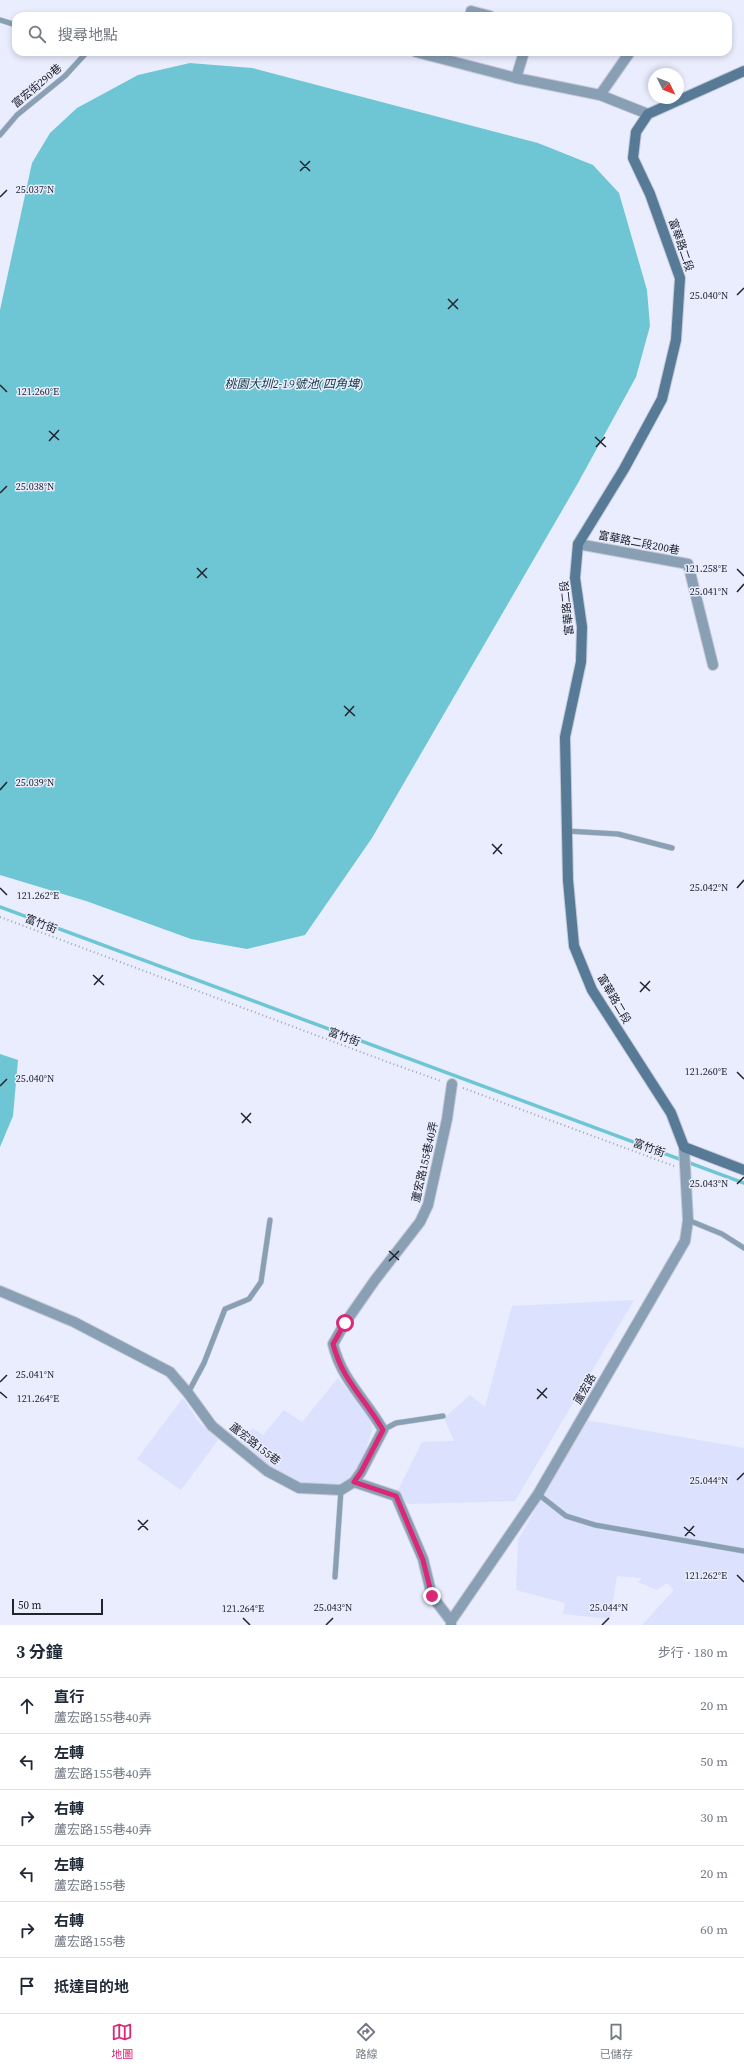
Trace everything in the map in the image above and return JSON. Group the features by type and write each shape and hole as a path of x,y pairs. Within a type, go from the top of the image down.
{"street":[{"path":"431,56 516,78 600,95 648,114 744,71"},
{"path":"516,78 523,56"},
{"path":"600,95 627,56"},
{"name":"富華路二段","path":"648,114 636,132 633,158 650,194 680,278 676,340 662,399 624,469 578,544 575,578 582,627 581,662 565,737 568,880 574,946 592,990 671,1114 684,1147"},
{"name":"富華路二段200巷","path":"578,544 688,564 713,665"},
{"name":"蘆宏路155巷40弄","path":"383,1430 374,1415 347,1380 337,1360 333,1344 345,1323 375,1280 420,1222 428,1205 447,1119 452,1084"},
{"path":"684,1147 744,1170"},
{"name":"蘆宏路","path":"451,1623 538,1494 685,1241 688,1220 684,1147"},
{"name":"蘆宏路155巷","path":"0,1291 74,1322 170,1372 188,1393 212,1426 267,1471 299,1488 341,1490"},
{"path":"341,1490 354,1482 361,1472 383,1430"},
{"path":"354,1482 396,1496 423,1560 432,1596 451,1623"}],"lane":[{"path":"0,20 12,24"},
{"name":"富宏街290巷","path":"0,135 17,115 65,76 83,56"},
{"path":"567,830 618,834 672,848"},
{"path":"188,1393 204,1363 225,1309 249,1299 261,1282 270,1220"},
{"path":"688,1220 722,1234 744,1248"},
{"path":"383,1430 396,1422 443,1416"},
{"path":"335,1577 341,1490"},
{"path":"538,1494 566,1516 595,1525 689,1543 744,1551"}],"path":[{"name":"富竹街","path":"0,917 386,1062 684,1164"}],"shaded area":[{"path":"634,1300 515,1501 408,1504 397,1492 422,1442 454,1441 444,1418 470,1395 485,1407 512,1306"},
{"path":"338,1378 368,1416 373,1428 360,1467 351,1482 341,1485 304,1485 279,1474 240,1440 253,1428 263,1435 284,1410 302,1422"},
{"path":"183,1398 198,1421 218,1440 181,1490 137,1459"},
{"path":"586,1420 744,1448 744,1625 642,1625 674,1590 667,1583 657,1590 638,1582 642,1578 617,1576 610,1619 563,1614 565,1603 516,1590 518,1540"}],"water":[{"name":"桃園大圳2-19號池(四角埤)","path":"190,63 252,68 538,143 593,165 619,193 647,290 650,326 636,377 578,483 372,838 305,935 247,949 191,939 86,901 0,875 0,310 32,163 50,133 77,108 138,75"},
{"path":"0,1054 18,1060 13,1116 0,1147"}],"waterway":[{"path":"0,907 744,1183"}],"route":[{"path":"345,1323 333,1344 337,1360 347,1380 374,1415 383,1430 361,1472 354,1482 396,1496 402,1505 423,1560 432,1596"}]}
